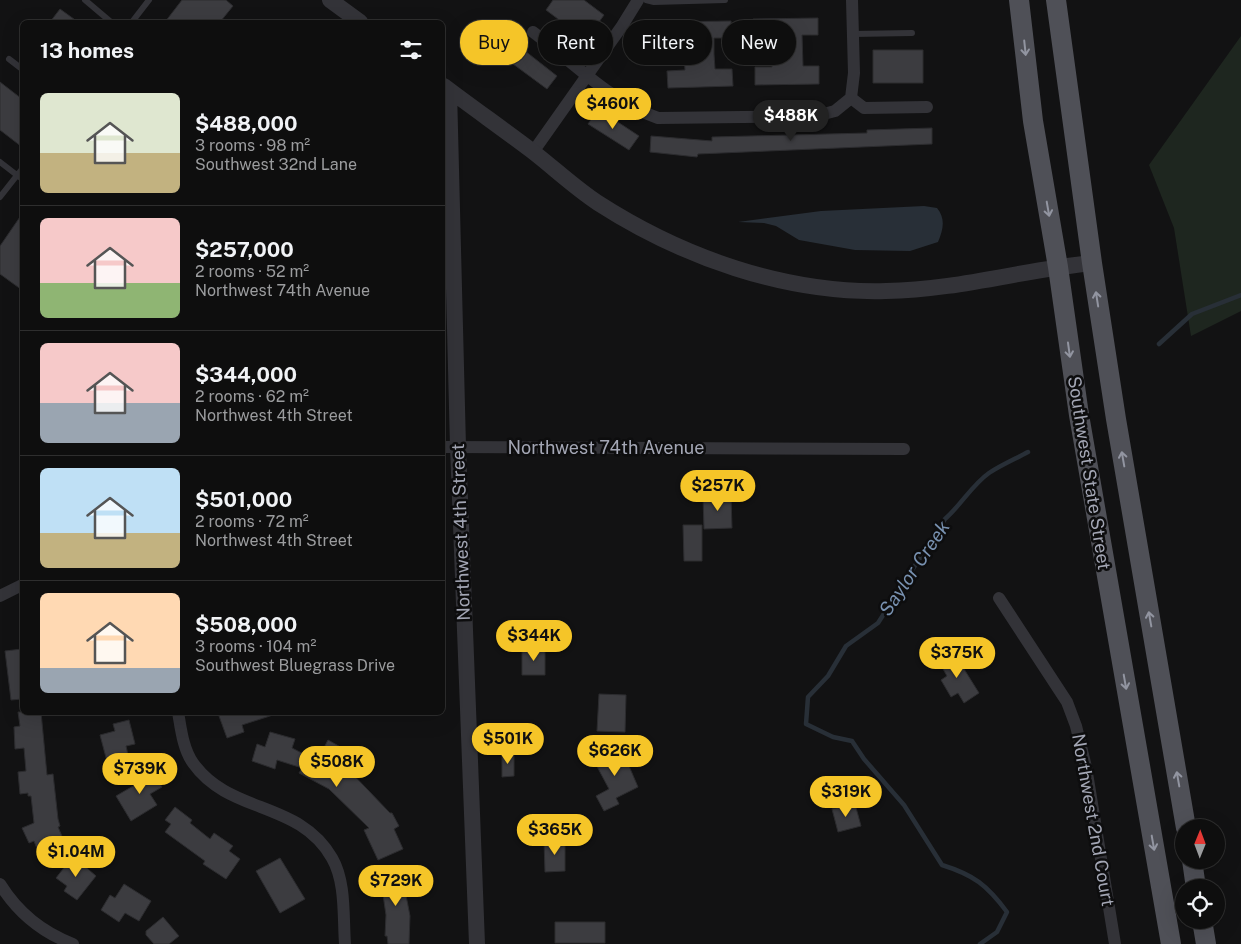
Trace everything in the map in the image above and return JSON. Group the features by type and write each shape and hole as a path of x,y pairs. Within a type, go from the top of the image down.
{"main road":[{"name":"Southwest State Street","path":"1020,0 1032,121 1058,267 1080,423 1171,944"},
{"name":"Southwest State Street","path":"1056,0 1092,263 1119,440 1184,819"},
{"path":"1204,929 1206,944"}],"street":[{"path":"330,0 357,20"},
{"path":"533,152 588,76 638,0"},
{"path":"851,98 852,0"},
{"path":"533,32 588,76 639,111 658,118 816,116 835,110 851,98"},
{"path":"446,88 597,202 648,232 701,256 756,274 832,289 885,292 937,289 1058,267 1092,263"},
{"name":"Northwest 4th Street","path":"446,88 450,447 477,944"},
{"path":"851,98 864,108 927,107"},
{"name":"Northwest 74th Avenue","path":"450,447 904,450"},
{"path":"0,596 20,585"},
{"name":"Northwest 2nd Court","path":"999,598 1067,702 1076,726 1086,767 1115,944"},
{"path":"179,715 184,742 192,762 206,778 224,792 245,802 272,810 298,821 318,839 332,858 339,876 345,944"},
{"path":"0,884 11,902 35,926 73,944"}],"lane":[{"path":"85,0 109,20"},
{"path":"134,20 149,0"},
{"path":"646,0 654,2 725,0"},
{"path":"853,34 912,33"},
{"path":"9,59 20,67"},
{"path":"0,162 20,178 0,197"}],"shaded area":[{"path":"1241,36 1241,311 1191,336 1174,228 1149,165"},
{"path":"924,206 937,208 940,212 943,220 941,233 938,242 910,251 855,250 799,240 776,226 764,223 738,222 821,211"}],"building":[{"path":"182,0 226,0 233,6 222,20 167,20"},
{"path":"553,0 584,0 604,15 600,20 559,20 546,10"},
{"path":"60,9 75,20 52,20"},
{"path":"818,18 818,35 802,35 803,66 819,66 819,84 755,85 755,67 796,65 796,20 753,19"},
{"path":"712,21 722,21 722,38 714,38 715,69 732,69 733,86 668,88 667,71 685,70 685,65 712,65"},
{"path":"873,50 923,50 923,83 873,83"},
{"path":"528,53 538,61 538,65 543,65 557,76 547,89 514,65 528,65"},
{"path":"0,82 20,97 20,145 0,130"},
{"path":"598,109 639,136 629,150 588,124"},
{"path":"932,128 932,144 698,154 697,157 650,152 651,136 712,141 712,137 867,133 867,130"},
{"path":"20,217 20,289 0,274 0,246"},
{"path":"731,496 732,528 704,529 703,497"},
{"path":"683,525 702,525 702,561 684,561"},
{"path":"20,649 20,699 11,700 5,651"},
{"path":"522,650 545,650 545,675 522,675"},
{"path":"954,653 979,693 964,703 958,693 951,697 941,680 947,676 939,662"},
{"path":"599,694 626,695 625,732 597,731"},
{"path":"18,712 20,712 20,715 41,715 47,775 53,774 60,826 58,827 67,848 41,859 34,841 29,843 22,828 34,823 31,796 28,796 28,793 20,794 18,772 26,771 24,748 15,749 14,727 20,726"},
{"path":"273,715 242,725 244,732 227,738 219,716"},
{"path":"129,720 135,744 126,746 130,764 109,769 100,735 115,731 113,724"},
{"path":"270,732 295,739 292,748 317,761 328,740 344,749 340,758 346,761 344,765 392,813 399,826 394,829 403,849 378,860 364,830 369,828 329,789 299,773 302,768 277,760 275,769 252,761 257,744 265,747"},
{"path":"620,745 638,787 616,798 619,804 604,811 596,796 609,789 593,759"},
{"path":"502,754 514,754 514,776 502,777"},
{"path":"148,766 162,787 150,794 157,805 131,821 116,796 140,782 135,774"},
{"path":"855,804 861,826 838,832 832,809"},
{"path":"175,807 192,820 190,823 210,839 214,833 233,846 229,851 240,859 226,879 203,864 205,861 165,832 171,824 165,820"},
{"path":"544,841 565,841 565,871 545,872"},
{"path":"73,856 96,876 77,900 64,891 67,886 56,878"},
{"path":"280,858 305,899 280,913 256,871"},
{"path":"406,870 408,885 404,885 410,916 409,944 388,944 387,936 385,936 386,915 380,874"},
{"path":"124,884 151,901 139,921 125,913 119,922 101,910 110,895 115,898"},
{"path":"163,917 179,936 169,944 154,944 146,935 146,931"},
{"path":"555,922 605,922 605,943 555,943"}],"waterway":[{"name":"Saylor Creek","path":"1159,344 1192,314 1241,295"},
{"name":"Saylor Creek","path":"980,944 997,932 1007,912 979,882 942,865 904,805 864,759 852,741 833,737 806,724 808,697 828,676 846,646 878,623 945,519 989,473 1028,452"}]}
